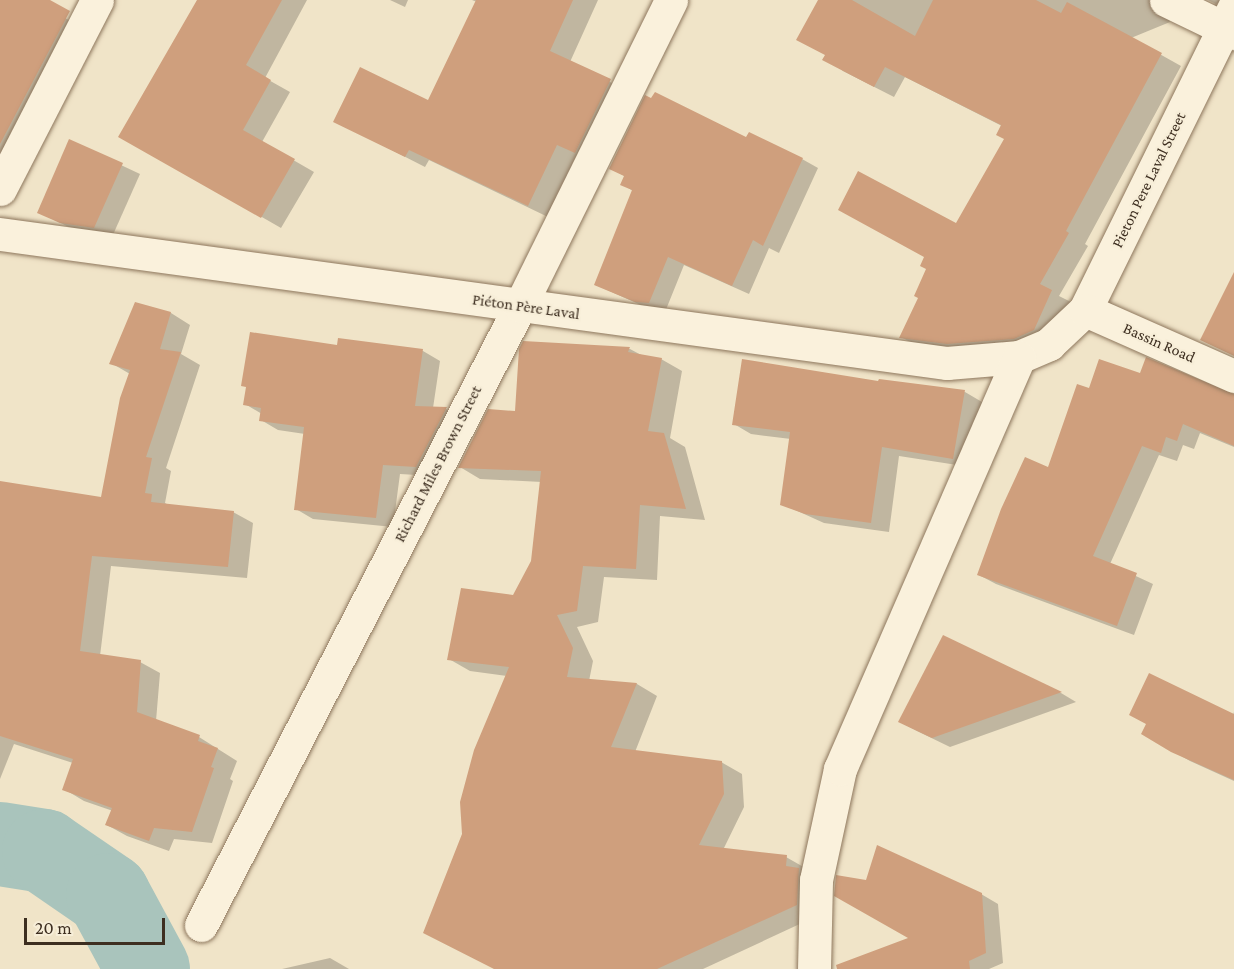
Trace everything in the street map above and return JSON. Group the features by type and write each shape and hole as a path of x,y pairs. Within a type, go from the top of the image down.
{"street":[{"path":"0,189 97,0"},
{"name":"Richard Miles Brown Street","path":"201,925 520,306 671,0"},
{"path":"1166,0 1230,23"},
{"name":"Pieton Pere Laval Street","path":"1049,344 1085,310 1230,23"},
{"name":"Piéton Père Laval","path":"0,234 947,363 1019,357 1049,344"},
{"name":"Bassin Road","path":"1085,310 1234,376"},
{"path":"814,969 816,880 840,769 1019,357"}],"building":[{"path":"0,0 50,0 70,11 0,144"},
{"path":"197,0 282,0 246,65 271,80 243,130 295,159 261,218 118,137"},
{"path":"476,0 573,0 550,51 611,79 575,153 557,145 528,206 409,150 405,157 333,122 360,67 428,100"},
{"path":"818,0 852,0 915,36 933,0 1036,0 1061,13 1067,2 1162,53 1066,231 1069,233 1040,284 1052,290 1034,330 1014,339 947,344 899,338 918,298 914,296 926,269 920,266 924,257 838,210 858,171 956,223 1004,139 996,135 1001,125 885,67 874,87 822,60 825,55 796,40"},
{"path":"655,92 746,137 749,132 803,158 763,246 753,240 732,286 668,257 649,303 635,302 594,285 632,190 620,185 624,176 609,169 645,95 651,98"},
{"path":"69,139 123,163 94,228 60,223 37,213"},
{"path":"1234,272 1234,356 1200,340"},
{"path":"135,302 171,312 160,349 181,352 146,457 152,458 145,493 152,494 151,502 234,511 228,567 92,556 80,651 141,660 137,712 200,735 198,741 218,748 211,767 214,768 192,832 154,828 149,841 105,825 112,808 62,790 73,759 0,736 0,481 101,497 120,398 130,370 109,364"},
{"path":"250,332 337,345 338,338 423,349 415,406 447,407 416,467 383,465 376,518 294,510 304,427 259,421 261,408 243,405 246,387 241,386"},
{"path":"523,341 630,347 628,352 662,358 648,431 664,433 686,509 640,505 636,569 583,566 577,611 557,615 573,648 567,677 637,683 611,747 722,761 724,794 699,845 787,855 786,866 799,868 797,905 657,969 494,969 423,933 462,834 460,802 474,750 509,667 447,660 461,588 513,595 531,561 541,471 458,468 488,409 515,411 519,349"},
{"path":"1146,357 1234,394 1234,446 1183,424 1177,441 1166,437 1161,453 1142,446 1093,556 1137,573 1117,626 977,575 1001,509 1025,457 1048,467 1077,384 1089,388 1099,359 1140,373"},
{"path":"742,359 878,381 879,379 965,390 953,459 882,447 871,523 805,514 780,505 790,432 732,425"},
{"path":"943,635 1062,692 932,738 898,722"},
{"path":"1149,673 1234,714 1234,780 1171,752 1141,734 1146,724 1129,715"},
{"path":"877,845 982,893 986,953 969,961 970,969 837,969 836,965 908,938 834,896 836,875 866,880"}],"waterway":[{"path":"0,844 44,851 108,895 148,969"}]}
